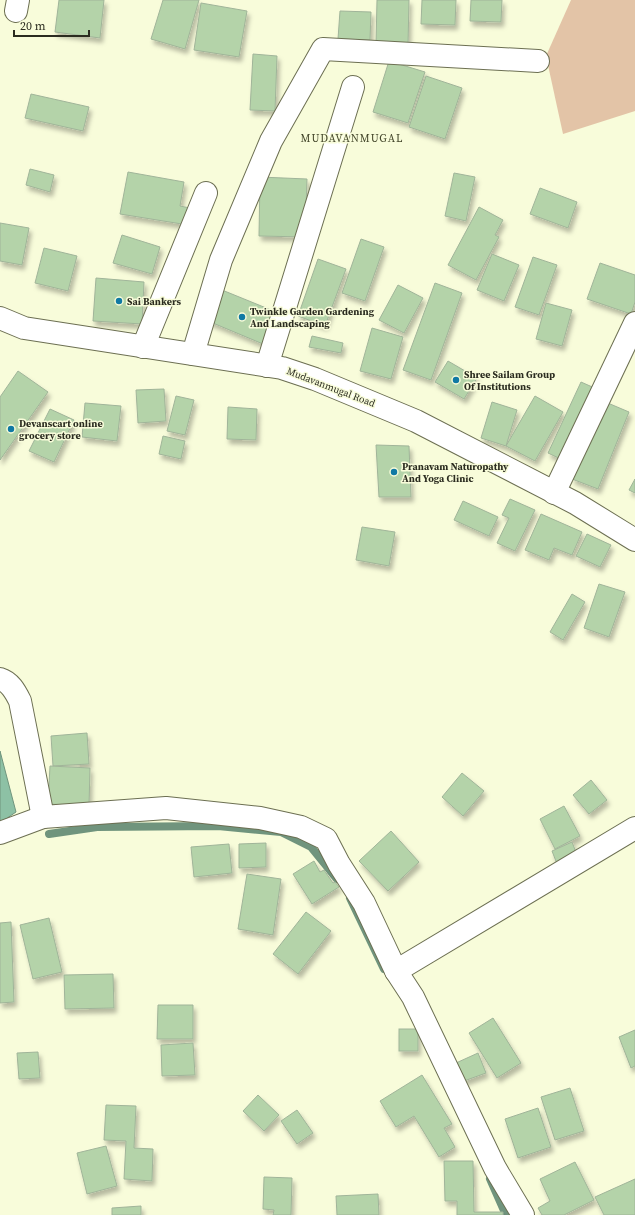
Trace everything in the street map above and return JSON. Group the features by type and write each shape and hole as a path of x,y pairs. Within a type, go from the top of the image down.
{"street":[{"path":"193,354 221,260 271,141 323,48 538,61"},
{"path":"267,366 353,87"},
{"path":"143,347 206,193"},
{"name":"Mudavanmugal Road","path":"0,318 24,328 282,368 315,379 416,422 575,503 635,540"},
{"path":"554,493 635,323"},
{"path":"0,679 10,684 20,700 43,817"},
{"path":"0,833 43,817 166,808 260,818 301,827 326,839 339,864 364,903 396,971 413,997 495,1168 523,1215"},
{"path":"396,971 635,828"}],"shaded area":[{"path":"571,0 635,0 635,111 563,134 546,56"},
{"path":"0,751 16,812 0,823"}],"building":[{"path":"59,0 104,0 100,38 55,32"},
{"path":"163,0 199,0 185,49 151,39"},
{"path":"377,0 409,0 408,45 376,44"},
{"path":"422,0 456,0 455,25 421,24"},
{"path":"471,0 502,0 501,22 470,21"},
{"path":"201,3 247,11 239,57 194,50"},
{"path":"340,11 371,12 370,40 338,39"},
{"path":"253,54 277,56 275,111 250,110"},
{"path":"389,61 425,72 408,123 373,112"},
{"path":"426,76 462,88 445,139 409,127"},
{"path":"31,94 89,107 83,131 25,118"},
{"path":"30,169 54,175 50,192 26,185"},
{"path":"128,172 184,182 180,206 190,208 188,225 120,214"},
{"path":"454,173 475,177 466,221 445,216"},
{"path":"260,177 307,179 305,237 259,236"},
{"path":"540,188 577,202 568,228 530,214"},
{"path":"479,207 503,220 495,235 499,237 476,280 448,265"},
{"path":"0,223 29,228 22,265 0,261"},
{"path":"122,235 160,247 152,274 113,263"},
{"path":"361,239 384,247 365,301 342,293"},
{"path":"44,248 77,256 68,291 35,283"},
{"path":"492,254 519,265 504,301 477,290"},
{"path":"533,257 557,265 539,315 515,307"},
{"path":"318,259 346,269 325,326 298,316"},
{"path":"600,263 635,275 635,302 631,314 587,299"},
{"name":"Sai Bankers","path":"96,278 144,282 142,324 93,321"},
{"path":"435,283 462,293 431,380 403,370"},
{"path":"398,285 423,298 404,333 379,320"},
{"name":"Twinkle Garden Gardening And Landscaping","path":"222,290 276,312 263,344 208,321"},
{"path":"546,303 572,310 562,346 536,339"},
{"path":"372,328 403,337 391,379 360,371"},
{"path":"312,336 343,343 341,353 309,347"},
{"name":"Shree Sailam Group Of Institutions","path":"448,361 477,378 464,399 435,382"},
{"name":"Devanscart online grocery store","path":"18,371 48,392 0,460 0,397"},
{"path":"581,382 599,390 565,461 548,453"},
{"path":"164,389 166,421 138,423 136,390"},
{"path":"176,396 194,400 185,435 167,431"},
{"path":"535,396 563,412 535,461 506,446"},
{"path":"603,401 629,412 598,489 572,479"},
{"path":"492,402 517,410 506,446 481,438"},
{"path":"85,403 121,406 117,441 82,437"},
{"path":"228,407 257,409 256,440 227,439"},
{"path":"50,409 74,420 54,462 29,451"},
{"path":"163,436 185,441 181,459 159,454"},
{"name":"Pranavam Naturopathy And Yoga Clinic","path":"376,445 409,446 411,497 379,497"},
{"path":"635,479 635,493 629,490"},
{"path":"510,499 535,510 515,551 497,543 509,518 502,515"},
{"path":"463,501 498,517 489,536 454,520"},
{"path":"541,514 582,532 572,555 554,548 549,560 525,550"},
{"path":"362,527 395,532 389,566 356,560"},
{"path":"587,534 611,545 600,567 576,556"},
{"path":"599,584 625,592 609,637 584,628"},
{"path":"572,594 585,602 563,640 550,632"},
{"path":"87,733 89,764 53,766 51,736"},
{"path":"50,766 90,768 89,806 48,804"},
{"path":"462,773 484,791 463,816 442,797"},
{"path":"591,780 607,800 589,814 573,795"},
{"path":"564,806 580,836 555,849 540,819"},
{"path":"391,831 419,862 388,891 359,861"},
{"path":"572,842 579,860 559,869 552,851"},
{"path":"266,843 266,867 239,868 239,844"},
{"path":"229,844 232,873 194,877 191,847"},
{"path":"314,861 320,872 324,870 333,883 335,882 339,887 312,904 293,874"},
{"path":"247,874 281,879 273,935 238,929"},
{"path":"306,912 331,931 298,974 273,954"},
{"path":"49,918 62,972 33,979 20,925"},
{"path":"11,922 14,1002 0,1003 0,923"},
{"path":"113,974 114,1008 65,1009 64,975"},
{"path":"158,1005 193,1005 193,1039 157,1039"},
{"path":"493,1018 521,1063 497,1078 469,1033"},
{"path":"399,1029 418,1029 418,1051 399,1051"},
{"path":"635,1030 635,1066 631,1068 619,1037"},
{"path":"193,1043 195,1075 162,1076 161,1045"},
{"path":"38,1052 40,1078 19,1079 17,1053"},
{"path":"478,1053 486,1073 464,1081 456,1063"},
{"path":"422,1075 452,1124 444,1128 455,1147 439,1157 414,1116 396,1127 380,1101"},
{"path":"570,1088 584,1131 555,1140 541,1097"},
{"path":"258,1095 279,1115 264,1131 243,1111"},
{"path":"106,1105 136,1106 134,1148 153,1149 152,1181 124,1179 126,1141 104,1140"},
{"path":"538,1108 551,1147 518,1158 505,1119"},
{"path":"297,1110 313,1133 297,1144 281,1121"},
{"path":"106,1146 117,1186 87,1194 77,1153"},
{"path":"444,1161 473,1161 474,1212 503,1212 503,1215 457,1215 457,1201 445,1201"},
{"path":"575,1162 594,1200 564,1215 542,1215 538,1208 550,1201 540,1179"},
{"path":"264,1177 292,1178 291,1215 273,1215 274,1210 263,1209"},
{"path":"635,1179 635,1215 604,1215 595,1197"},
{"path":"378,1194 379,1215 337,1215 336,1196"},
{"path":"141,1206 141,1215 112,1215 112,1208"}],"waterway":[{"path":"49,834 97,827 218,826 281,832 311,847 337,879"},
{"path":"350,898 384,969"},
{"path":"490,1179 506,1215"}],"place":[{"name":"Sai Bankers","path":"119,301"},
{"name":"Twinkle Garden Gardening And Landscaping","path":"242,317"},
{"name":"Shree Sailam Group Of Institutions","path":"456,380"},
{"name":"Devanscart online grocery store","path":"11,429"},
{"name":"Pranavam Naturopathy And Yoga Clinic","path":"394,472"}],"district":[{"name":"MUDAVANMUGAL","path":"352,138"}]}
